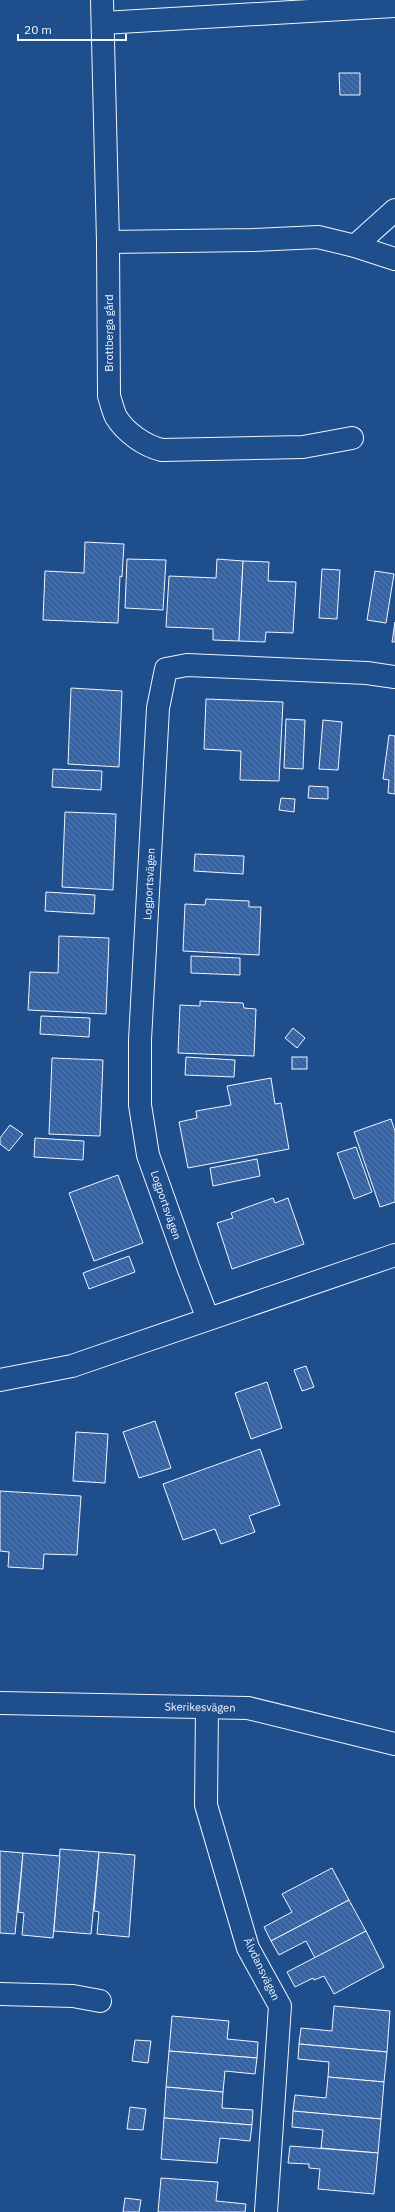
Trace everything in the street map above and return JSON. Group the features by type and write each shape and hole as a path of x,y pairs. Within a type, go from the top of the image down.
{"street":[{"name":"Brottberga gård","path":"102,0 108,242 109,396 116,417 136,438 151,447 162,450 303,447 352,438"},
{"path":"103,23 395,6"},
{"path":"355,246 395,210"},
{"path":"108,242 253,240 318,237 355,246 395,259"},
{"name":"Logportsvägen","path":"208,1319 148,1156 140,1105 140,1040 158,708 166,669 187,666 367,673 395,677"},
{"path":"0,1380 72,1366 395,1255"},
{"name":"Skerikesvägen","path":"0,1703 248,1708 395,1744"},
{"name":"Älvdansvägen","path":"207,1708 206,1805 248,1948 280,2006 266,2212"},
{"path":"0,1994 73,1996 100,2002"}],"building":[{"path":"339,73 360,73 360,95 340,95"},
{"path":"85,542 124,544 122,577 120,576 118,623 43,620 45,571 84,573"},
{"path":"127,559 166,560 163,610 125,608"},
{"path":"217,559 243,561 239,641 213,640 213,629 166,627 169,576 216,578"},
{"path":"243,561 269,562 268,581 296,582 293,633 266,632 265,642 239,641"},
{"path":"322,569 340,570 337,619 319,618"},
{"path":"375,571 394,574 386,623 367,620"},
{"path":"395,622 395,642 392,642"},
{"path":"71,688 122,691 119,767 68,764"},
{"path":"206,699 283,702 279,781 240,780 241,751 204,749"},
{"path":"286,719 305,720 303,769 284,768"},
{"path":"323,720 342,722 338,770 319,769"},
{"path":"389,735 395,736 395,794 388,793 389,780 383,779"},
{"path":"53,769 102,771 101,790 52,787"},
{"path":"309,786 328,787 328,799 308,798"},
{"path":"281,798 295,799 294,812 279,810"},
{"path":"65,812 116,814 113,890 62,887"},
{"path":"195,854 244,856 243,874 194,871"},
{"path":"46,892 95,895 94,914 45,911"},
{"path":"206,899 249,901 249,907 261,907 259,955 183,951 185,904 205,905"},
{"path":"59,936 109,938 106,1014 28,1010 30,972 58,973"},
{"path":"191,956 240,958 240,975 191,973"},
{"path":"200,1001 243,1003 244,1008 256,1009 254,1056 178,1053 180,1005 200,1006"},
{"path":"41,1016 90,1018 89,1037 40,1034"},
{"path":"293,1028 305,1038 297,1048 285,1038"},
{"path":"186,1057 235,1060 234,1077 185,1075"},
{"path":"292,1057 307,1057 307,1069 292,1069"},
{"path":"52,1058 103,1060 100,1136 49,1134"},
{"path":"271,1078 275,1104 281,1103 289,1149 188,1168 179,1122 197,1118 196,1111 231,1105 227,1086"},
{"path":"391,1119 395,1131 395,1202 380,1207 354,1132"},
{"path":"10,1125 23,1134 9,1151 0,1144 0,1138"},
{"path":"35,1138 84,1141 83,1160 34,1157"},
{"path":"356,1147 372,1192 354,1199 337,1153"},
{"path":"257,1159 260,1176 213,1186 210,1168"},
{"path":"118,1175 143,1243 94,1261 69,1193"},
{"path":"273,1198 275,1203 288,1198 304,1244 232,1269 217,1223 233,1218 231,1213"},
{"path":"129,1256 135,1272 89,1289 83,1273"},
{"path":"306,1366 314,1387 302,1391 294,1370"},
{"path":"267,1382 282,1428 251,1439 235,1393"},
{"path":"155,1421 171,1468 139,1478 123,1432"},
{"path":"76,1432 108,1434 105,1483 73,1481"},
{"path":"260,1449 280,1505 249,1516 255,1532 221,1544 215,1529 183,1540 163,1484"},
{"path":"0,1491 81,1496 77,1555 44,1554 43,1569 8,1567 9,1552 0,1551"},
{"path":"60,1849 99,1852 91,1934 54,1931"},
{"path":"0,1851 23,1853 15,1934 0,1933"},
{"path":"99,1852 135,1855 129,1937 97,1934 99,1912 94,1911"},
{"path":"23,1853 60,1856 53,1938 22,1935 24,1913 18,1912"},
{"path":"332,1868 349,1900 271,1941 264,1927 292,1912 282,1894"},
{"path":"349,1900 366,1931 315,1958 306,1941 279,1955 271,1941"},
{"path":"366,1931 384,1967 334,1994 324,1976 314,1980 313,1978 295,1987 287,1972"},
{"path":"334,2006 390,2011 387,2052 299,2044 301,2028 332,2031"},
{"path":"172,2016 229,2021 227,2039 258,2042 257,2058 169,2051"},
{"path":"135,2040 151,2041 148,2063 132,2061"},
{"path":"299,2044 387,2052 384,2082 328,2077 329,2062 298,2059"},
{"path":"169,2051 257,2058 255,2074 225,2071 223,2092 166,2087"},
{"path":"328,2077 384,2082 381,2119 293,2111 295,2095 326,2098"},
{"path":"166,2087 223,2092 222,2108 253,2110 252,2125 164,2118"},
{"path":"130,2107 146,2109 143,2130 127,2129"},
{"path":"293,2111 381,2119 378,2153 321,2148 323,2130 292,2127"},
{"path":"164,2118 252,2125 250,2141 220,2138 217,2163 161,2159"},
{"path":"290,2146 378,2153 374,2194 318,2189 320,2169 309,2168 309,2164 288,2163"},
{"path":"161,2178 218,2182 216,2201 246,2204 245,2212 158,2212"},
{"path":"125,2198 141,2200 139,2212 123,2212"}]}
